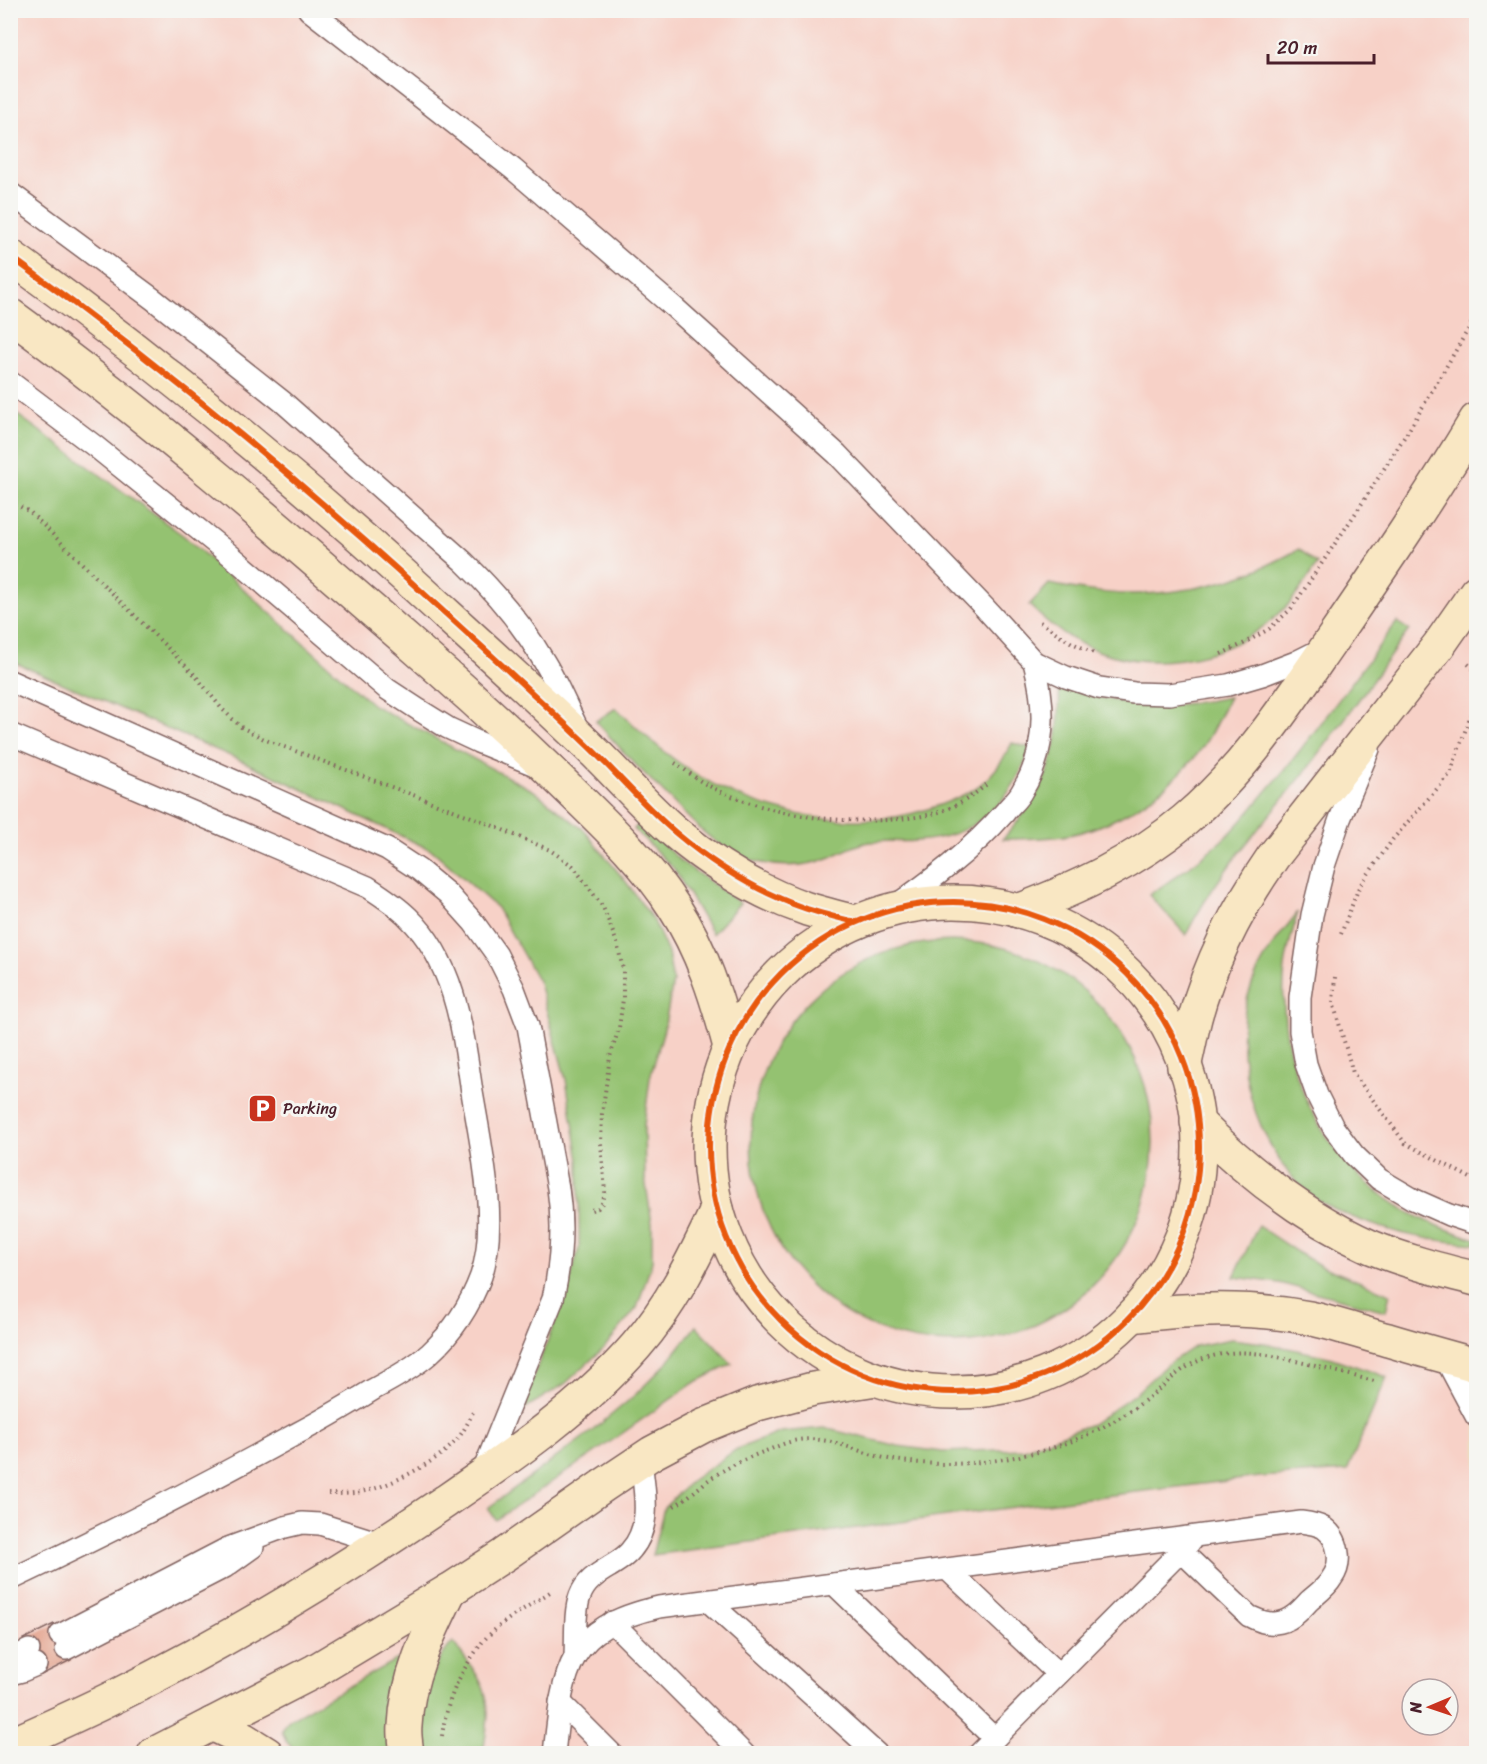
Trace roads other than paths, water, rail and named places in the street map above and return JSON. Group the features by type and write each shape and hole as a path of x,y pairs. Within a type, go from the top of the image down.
{"street":[{"path":"10,256 170,378 290,477 416,587 584,742 676,832 716,863 760,888 807,909 855,922"},
{"path":"10,315 137,411 256,509 478,702 608,827 643,866 674,906 699,951 717,998 730,1047"},
{"path":"1018,910 1062,894 1105,874 1146,850 1184,821 1245,762 1370,584 1476,420"},
{"path":"1184,1067 1195,1017 1211,969 1246,897 1273,857 1439,645 1476,592"},
{"path":"964,901 1018,910 1042,917 1093,945 1137,983 1170,1030 1191,1084 1197,1122 1199,1136 1195,1197 1175,1254 1143,1306 1099,1347 1047,1376 988,1392 928,1393 870,1380 801,1341 748,1283 717,1210 709,1155 713,1100 730,1047 761,996 803,953 855,922 889,910 925,903 964,901"},
{"path":"1197,1122 1260,1180 1294,1205 1332,1228 1372,1247 1412,1262 1476,1279"},
{"path":"10,1745 119,1695 243,1628 383,1544 561,1418 601,1384 636,1346 674,1294 717,1210"},
{"path":"1132,1316 1177,1310 1211,1309 1307,1317 1476,1365"},
{"path":"154,1754 315,1671 450,1590 641,1460 703,1426 757,1404 813,1389 870,1380"},
{"path":"407,1754 405,1726 411,1680 426,1638 450,1590"},
{"path":"212,1724 267,1754"}],"lane":[{"path":"309,10 513,169 676,309 837,454 1034,662 1066,677 1099,688 1134,693 1169,694 1228,685 1262,675 1296,662 1327,646"},
{"path":"10,193 153,298 283,402 488,585 510,610 547,665 584,742"},
{"path":"10,382 96,447 229,554 387,689 418,711 448,728 551,771"},
{"path":"889,910 933,880 965,853 1022,792 1039,748 1042,725 1043,703 1034,662"},
{"path":"10,681 387,849 419,870 447,894 474,923 497,955 514,989 528,1026 560,1197 562,1241 553,1299 480,1477"},
{"path":"1381,719 1340,819 1324,866 1312,915 1300,998 1300,1031 1306,1064 1317,1095 1333,1127 1354,1155 1379,1179 1413,1199 1476,1224"},
{"path":"10,734 368,887 390,901 409,918 439,959 449,982 464,1036 483,1162 489,1235 482,1272 461,1317 427,1355 405,1371 319,1422 205,1484 10,1580"},
{"path":"1444,1356 1476,1416"},
{"path":"575,1656 580,1596 590,1580 630,1551 644,1527 646,1515 641,1460"},
{"path":"554,1754 560,1702 569,1667 575,1656 593,1636 612,1622 658,1607 948,1570 1188,1544 1301,1522 1324,1528 1337,1547 1339,1558 1332,1580 1296,1615 1286,1621 1262,1622 1249,1616 1188,1544"},
{"path":"63,1642 228,1548 266,1533 293,1525 320,1524 383,1544"},
{"path":"979,1754 1188,1544"},
{"path":"948,1570 1058,1674"},
{"path":"834,1584 994,1738"},
{"path":"708,1601 877,1754"},
{"path":"612,1622 744,1754"},
{"path":"10,1674 22,1671 25,1658"},
{"path":"560,1702 612,1754"}],"place":[{"name":"Parking","path":"262,1108"}]}
